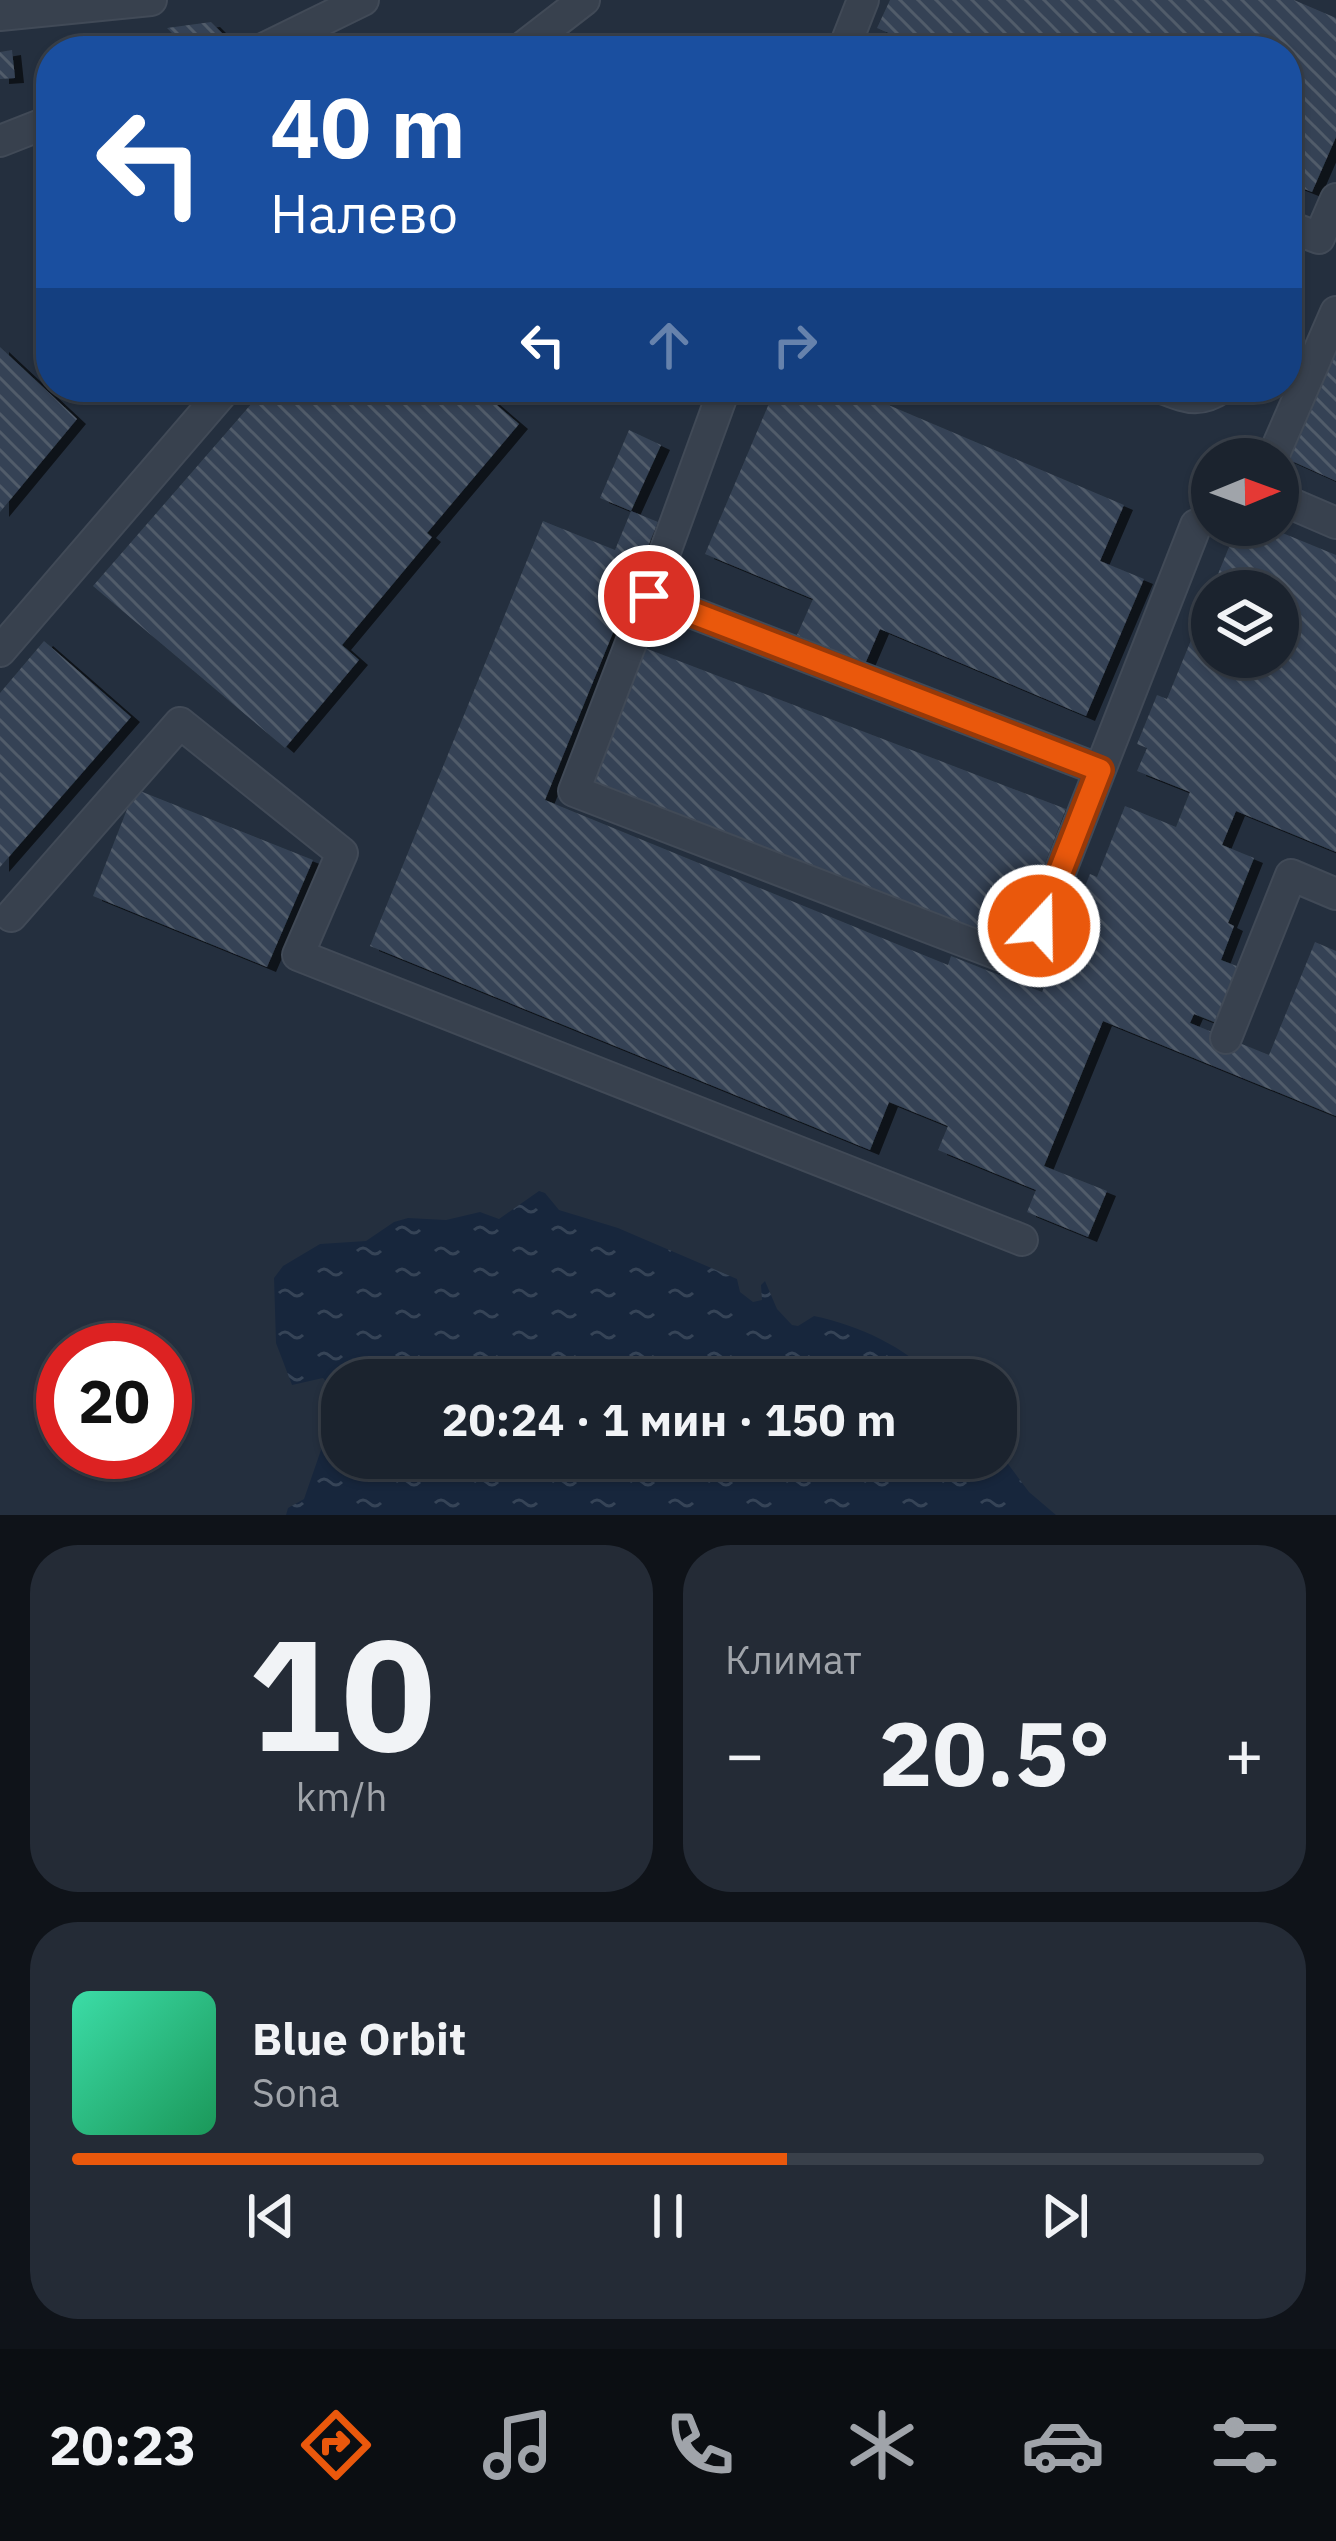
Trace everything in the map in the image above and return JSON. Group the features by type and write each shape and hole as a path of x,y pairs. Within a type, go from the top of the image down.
{"lane":[{"path":"0,15 152,0"},
{"path":"290,36 363,0"},
{"path":"537,36 584,0"},
{"path":"852,36 863,0"},
{"path":"0,141 36,127"},
{"path":"1302,234 1319,238 1336,199"},
{"path":"1302,390 1336,312"},
{"path":"0,651 213,402"},
{"path":"720,402 574,791 1024,964 1191,538"},
{"path":"1281,438 1297,402"},
{"path":"1299,507 1336,523"},
{"path":"649,596 1100,770"},
{"path":"11,916 180,723 342,853 298,955 1022,1240"},
{"path":"1226,1038 1292,875 1336,894"}],"water":[{"path":"539,1191 545,1193 559,1210 618,1228 737,1279 740,1292 753,1302 762,1300 765,1281 777,1309 792,1325 814,1316 847,1325 912,1359 321,1359 321,1378 292,1385 276,1343 274,1278 283,1266 320,1244 366,1241 408,1218 446,1220 480,1212 499,1219"},
{"path":"321,1450 321,1479 1017,1476 1056,1515 286,1515 288,1508 304,1499"}],"building":[{"path":"890,0 1294,0 1336,18 1336,137 1312,192 1302,188 1302,36 895,36 877,28"},
{"path":"211,22 225,36 175,36 167,28"},
{"path":"12,50 15,78 0,79 0,52"},
{"path":"1336,342 1336,481 1299,464 1299,438 1294,438"},
{"path":"0,347 36,381 36,402 59,402 77,419 0,512"},
{"path":"253,402 493,402 519,424 427,533 432,537 342,645 359,660 285,748 93,586"},
{"path":"770,402 881,402 1124,505 1100,561 1144,579 1086,716 880,629 865,664 797,635 813,599 705,554"},
{"path":"629,430 661,445 631,511 600,498"},
{"path":"631,511 658,522 545,800 948,965 951,956 1042,992 1090,874 1097,877 1125,806 1176,827 1190,792 1137,771 1147,748 1137,744 1157,695 1167,699 1191,640 1191,678 1299,678 1299,570 1220,570 1229,546 1299,546 1299,540 1336,555 1336,852 1236,811 1222,845 1254,858 1228,923 1234,926 1221,960 1247,970 1224,1026 1194,1014 1190,1023 1269,1055 1315,942 1336,951 1336,1116 1103,1021 1044,1166 1107,1191 1088,1237 1027,1212 1036,1190 938,1150 948,1126 889,1102 870,1150 370,946 543,521 615,550"},
{"path":"44,641 131,717 0,867 0,693"},
{"path":"645,648 1066,809 1014,945 593,785"},
{"path":"135,789 313,860 267,967 93,896"}],"route":[{"path":"649,596 1100,770 1039,926"}]}
